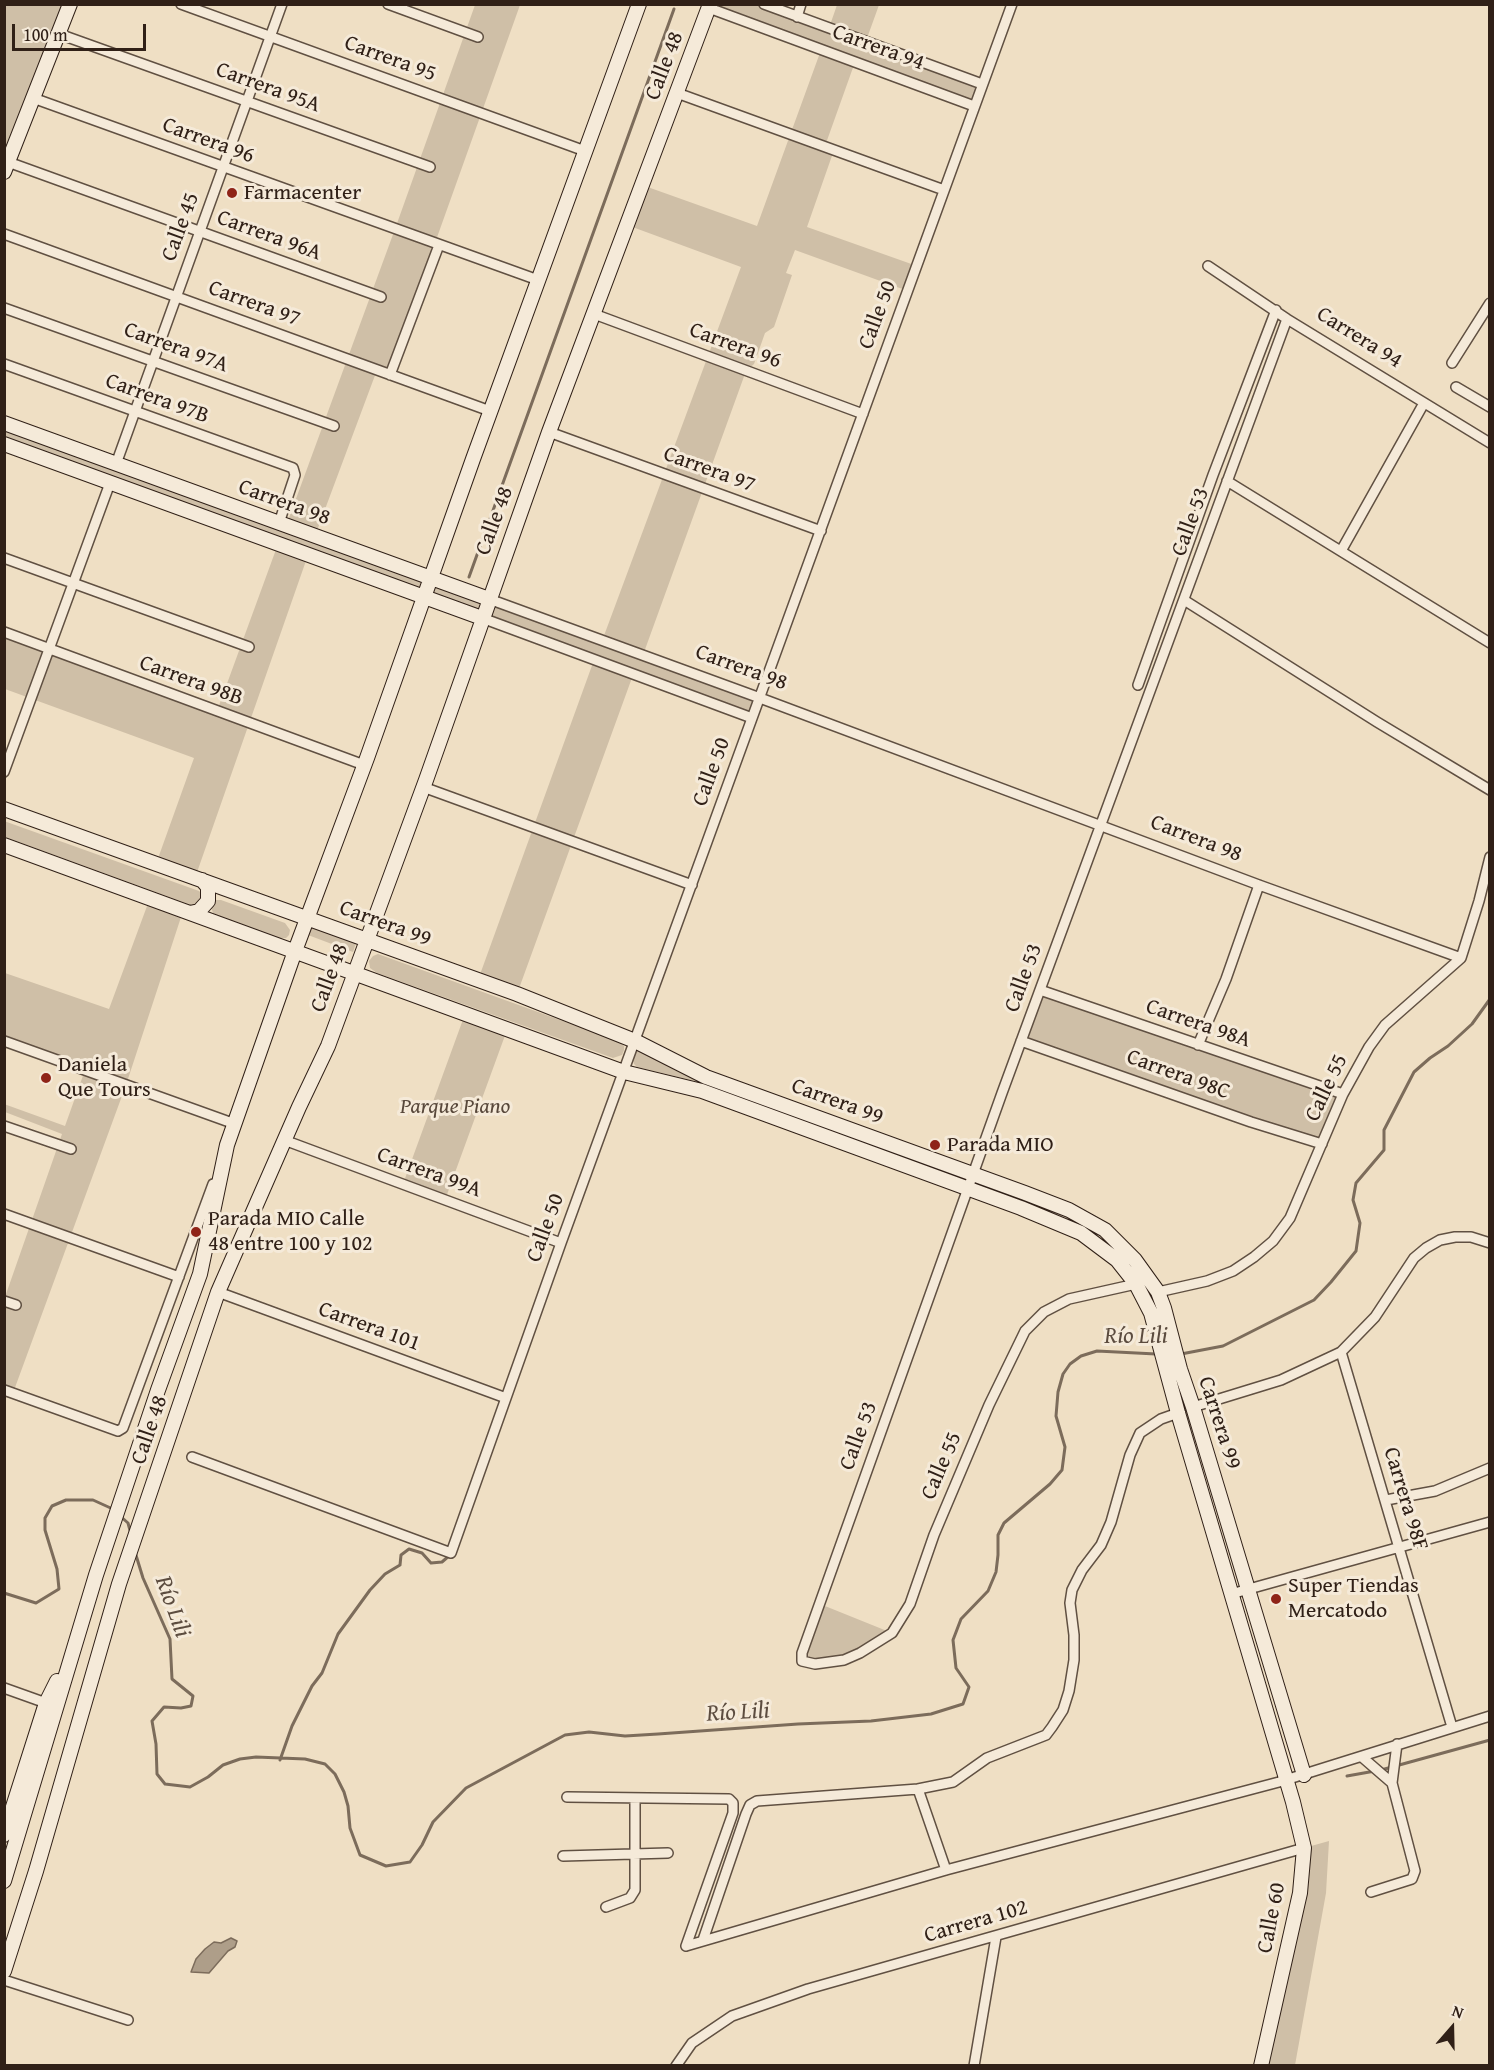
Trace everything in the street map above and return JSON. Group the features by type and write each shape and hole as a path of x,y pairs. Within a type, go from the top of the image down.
{"main road":[{"path":"6,167 70,4"},
{"name":"Calle 48","path":"4,1881 74,1646 158,1390 200,1274 227,1145 295,951 639,4"},
{"name":"Calle 48","path":"4,1971 36,1871 98,1652 218,1292 328,1046 549,432 677,93 706,6"},
{"name":"Carrera 98","path":"4,423 489,599"},
{"name":"Carrera 98","path":"4,444 482,618"},
{"name":"Carrera 99","path":"4,808 517,994 634,1041 706,1077 1069,1210 1105,1230 1136,1260 1158,1292 1162,1329 1173,1370 1178,1413 1286,1780"},
{"name":"Carrera 99","path":"4,845 624,1072 702,1091 1021,1208 1081,1233 1117,1260 1136,1284 1162,1329"},
{"path":"190,913 199,911 208,901 208,887 202,880"},
{"name":"Carrera 99","path":"1173,1370 1193,1407 1304,1775"},
{"path":"4,1835 46,1703 74,1646"},
{"name":"Calle 60","path":"1261,2066 1300,1893 1304,1848 1286,1780"}],"street":[{"name":"Carrera 95","path":"181,4 585,151"},
{"name":"Calle 45","path":"116,464 282,4"},
{"path":"388,4 478,38"},
{"name":"Carrera 94","path":"764,4 982,84"},
{"path":"797,16 801,4"},
{"name":"Calle 50","path":"192,1456 451,1553 634,1041 1012,4"},
{"name":"Carrera 94","path":"706,6 974,106"},
{"name":"Carrera 95A","path":"59,34 430,167"},
{"path":"677,93 944,190"},
{"name":"Carrera 96","path":"33,98 538,280"},
{"name":"Carrera 96A","path":"6,167 200,231 381,297"},
{"name":"Carrera 97","path":"4,234 490,411"},
{"path":"390,375 439,244"},
{"name":"Carrera 94","path":"1208,266 1424,404 1490,443"},
{"path":"1452,363 1490,303"},
{"name":"Carrera 97A","path":"4,308 334,426"},
{"name":"Calle 53","path":"1138,685 1276,310"},
{"name":"Carrera 96","path":"594,314 863,414"},
{"name":"Calle 53","path":"802,1653 1021,1041 1287,318"},
{"name":"Carrera 97B","path":"4,364 293,468 295,471 279,523"},
{"path":"1456,387 1490,407"},
{"path":"1341,551 1424,404"},
{"name":"Carrera 97","path":"549,432 821,531"},
{"path":"1227,481 1490,643"},
{"path":"4,772 110,483"},
{"path":"4,558 249,647"},
{"name":"Carrera 98","path":"489,599 1461,958"},
{"path":"1184,600 1377,722 1490,790"},
{"name":"Carrera 98","path":"482,618 752,718"},
{"name":"Carrera 98B","path":"4,632 364,765"},
{"path":"423,787 692,885"},
{"path":"1461,958 1490,856"},
{"path":"1198,1045 1226,978 1259,885"},
{"name":"Calle 55","path":"1158,1292 1207,1281 1233,1271 1273,1241 1290,1218 1343,1095 1369,1047 1385,1025 1461,958"},
{"name":"Carrera 98A","path":"1040,990 1343,1095"},
{"path":"4,1041 235,1124"},
{"name":"Carrera 98C","path":"1021,1041 1251,1122 1322,1144"},
{"path":"4,1126 71,1149"},
{"name":"Carrera 99A","path":"284,1140 561,1243"},
{"name":"Calle 48","path":"4,1390 117,1431 121,1430 227,1145"},
{"path":"4,1215 179,1277"},
{"path":"1193,1407 1281,1380 1341,1352 1375,1317 1420,1253 1440,1240 1471,1237 1490,1243"},
{"name":"Calle 55","path":"802,1653 802,1660 805,1663 844,1660 861,1653 892,1633 910,1604 925,1558 989,1405 1025,1331 1044,1312 1069,1299 1136,1284"},
{"name":"Carrera 101","path":"218,1292 506,1398"},
{"path":"4,1301 16,1305"},
{"name":"Carrera 98F","path":"1341,1352 1452,1727"},
{"path":"703,1940 750,1805 757,1801 918,1789 952,1782 987,1758 1046,1735 1063,1710 1069,1691 1074,1660 1070,1603 1072,1590 1082,1570 1101,1545 1111,1522 1130,1455 1140,1433 1161,1419 1178,1413"},
{"path":"1386,1500 1435,1491 1490,1467"},
{"path":"1232,1594 1490,1522"},
{"path":"4,1688 46,1703"},
{"path":"567,1797 729,1798 733,1803 733,1813 686,1946 946,1870 1304,1775 1490,1716"},
{"path":"1371,1892 1412,1880 1415,1871 1392,1784 1397,1744"},
{"path":"1362,1757 1392,1784"},
{"path":"918,1789 946,1870"},
{"path":"606,1907 630,1898 635,1890 635,1798"},
{"name":"Carrera 102","path":"676,2066 692,2043 732,2016 808,1989 1304,1848"},
{"path":"562,1856 668,1853"},
{"path":"974,2066 996,1937"},
{"path":"4,1980 128,2020"}],"green space":[{"path":"5,5 70,5 5,172"},
{"path":"475,5 520,5 390,375 377,370 315,536 602,641 741,267 627,225 642,185 757,226 821,50 700,5 764,5 829,28 837,5 879,5 866,41 982,84 974,106 855,62 825,146 834,150 807,227 917,266 908,291 795,250 786,273 792,275 774,327 765,333 754,364 746,371 643,655 760,698 752,718 633,675 517,994 478,980 594,660 308,555 195,878 156,864 194,758 5,689 5,632 217,711 278,544 5,444 4,423 286,526"},
{"path":"4,821 199,891 203,902 194,906 5,837"},
{"path":"150,898 183,911 126,1085 13,1393 5,1390 5,1297 62,1134 5,1112 4,1104 65,1126 85,1070 5,1041 5,973 109,1009"},
{"path":"215,900 221,900 285,923 290,930 289,935 286,938 279,938 217,915 213,913 211,907"},
{"path":"311,927 356,943 353,952 308,935"},
{"path":"378,954 618,1041 624,1046 622,1055 613,1058 377,973 370,968 369,961"},
{"path":"1040,990 1343,1094 1322,1144 1021,1041"},
{"name":"Parque Piano","path":"465,1014 507,1030 445,1200 403,1184"},
{"path":"637,1051 700,1080 699,1082 637,1067 632,1057"},
{"path":"820,1604 892,1633 860,1653 805,1663 802,1653"},
{"path":"1329,1841 1326,1893 1295,2065 1261,2066 1304,1848"}],"shaded area":[{"path":"231,1938 237,1941 235,1947 228,1951 209,1973 191,1972 196,1959 205,1949 214,1942 221,1943"}],"waterway":[{"path":"469,577 674,9"},
{"name":"Río Lili","path":"1181,1354 1223,1346 1314,1300 1331,1282 1356,1251 1360,1223 1353,1200 1356,1183 1384,1150 1384,1130 1414,1072 1472,1024 1490,999"},
{"name":"Río Lili","path":"135,1552 143,1578 170,1639 172,1679 193,1696 191,1706 164,1707 152,1721 156,1744 157,1774 165,1784 190,1787 223,1765 240,1759 256,1757 305,1759 325,1764 335,1774 344,1792 350,1828 360,1855 386,1866 410,1862 422,1845 433,1822 466,1788 565,1735 589,1732 625,1736 871,1721 931,1714 963,1704 969,1687 956,1668 953,1640 961,1619 988,1591 996,1572 998,1535 1004,1523 1050,1484 1062,1470 1065,1447 1056,1416 1058,1392 1063,1374 1070,1364 1081,1356 1097,1351 1156,1354"},
{"name":"Río Lili","path":"4,1593 36,1603 59,1589 57,1569 45,1530 45,1518 52,1506 66,1500 93,1500 115,1510"},
{"name":"Río Lili","path":"119,1515 128,1523 131,1534"},
{"path":"280,1760 292,1726 312,1686 322,1673 338,1634 370,1590 385,1574 400,1565 401,1555 409,1549 422,1553 431,1563 442,1562 450,1555"},
{"path":"1381,1770 1490,1740"},
{"path":"1347,1776 1375,1771"}],"place":[{"name":"Farmacenter","path":"232,193"},
{"name":"Daniela Que Tours","path":"46,1078"},
{"name":"Parada MIO","path":"935,1145"},
{"name":"Parada MIO Calle 48 entre 100 y 102","path":"196,1232"},
{"name":"Super Tiendas Mercatodo","path":"1276,1599"}]}
